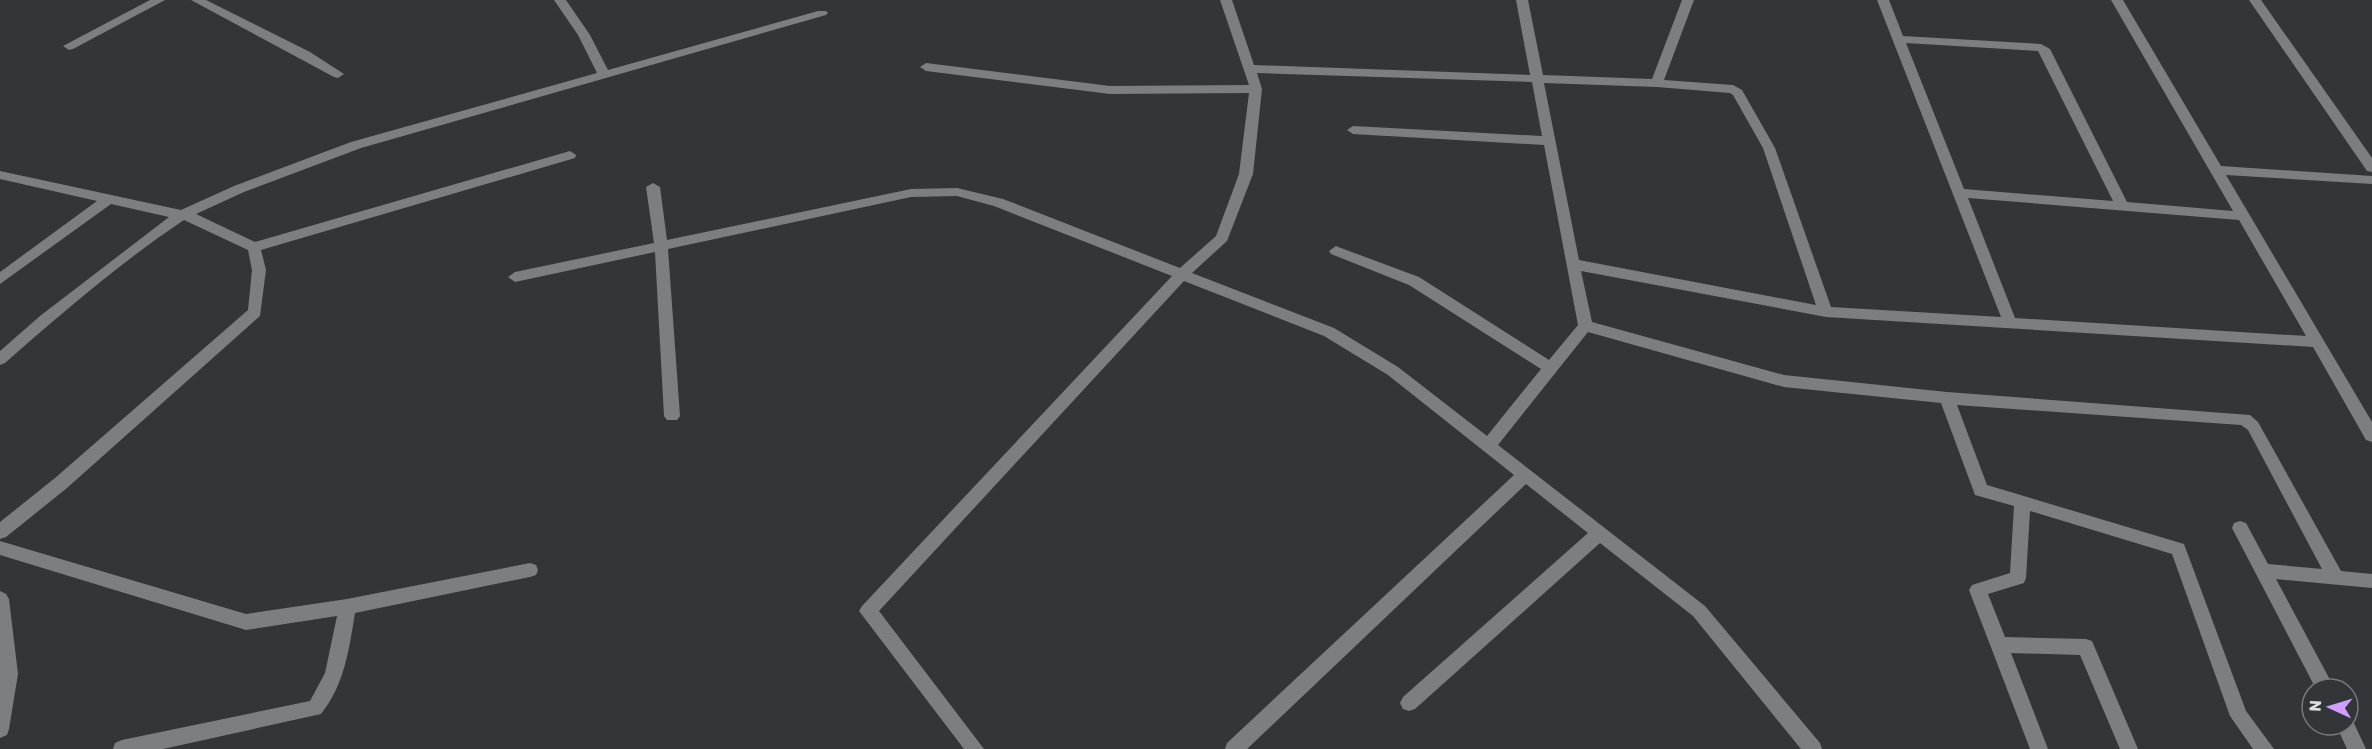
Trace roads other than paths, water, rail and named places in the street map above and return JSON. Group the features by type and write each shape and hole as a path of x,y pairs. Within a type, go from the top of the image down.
{"street":[{"path":"69,46 159,0"},
{"path":"197,0 306,55 338,74"},
{"path":"560,0 584,35 605,76"},
{"path":"975,749 868,611 1182,274 1222,238 1246,174 1256,89 1226,0"},
{"path":"1488,446 1585,326 1522,0"},
{"path":"1657,83 1688,0"},
{"path":"1883,0 2010,322"},
{"path":"2117,0 2372,436"},
{"path":"2255,0 2372,168"},
{"path":"0,359 45,320 182,215 239,189 356,145 822,13"},
{"path":"1898,39 2041,48 2046,52 2122,206"},
{"path":"926,67 1110,90 1256,89"},
{"path":"1251,69 1725,87 1738,93 1769,148 1826,312"},
{"path":"1353,130 1549,141"},
{"path":"0,175 182,215 254,247 570,155"},
{"path":"2216,170 2372,180"},
{"path":"653,187 661,246 672,416"},
{"path":"516,277 910,193 957,192 998,202 1329,332 1393,371 1699,611 1813,749"},
{"path":"1960,193 2244,216"},
{"path":"0,279 109,200"},
{"path":"0,532 61,483 255,312 260,270 254,247"},
{"path":"1336,251 1414,281 1551,369"},
{"path":"1573,264 1826,312 2316,342"},
{"path":"1585,326 1784,381 1947,398 2245,419 2253,426 2336,578"},
{"path":"1947,398 1981,490 2178,549 2239,716 2265,749"},
{"path":"1234,749 1525,475"},
{"path":"2022,502 2018,578 1978,590 2038,749"},
{"path":"2240,528 2320,677"},
{"path":"1409,703 1600,533"},
{"path":"0,548 246,622 348,607 530,570"},
{"path":"2265,571 2372,581"},
{"path":"0,599 9,674 0,729"},
{"path":"122,749 315,708 326,697 348,607"},
{"path":"2000,645 2086,647 2129,749"}]}
